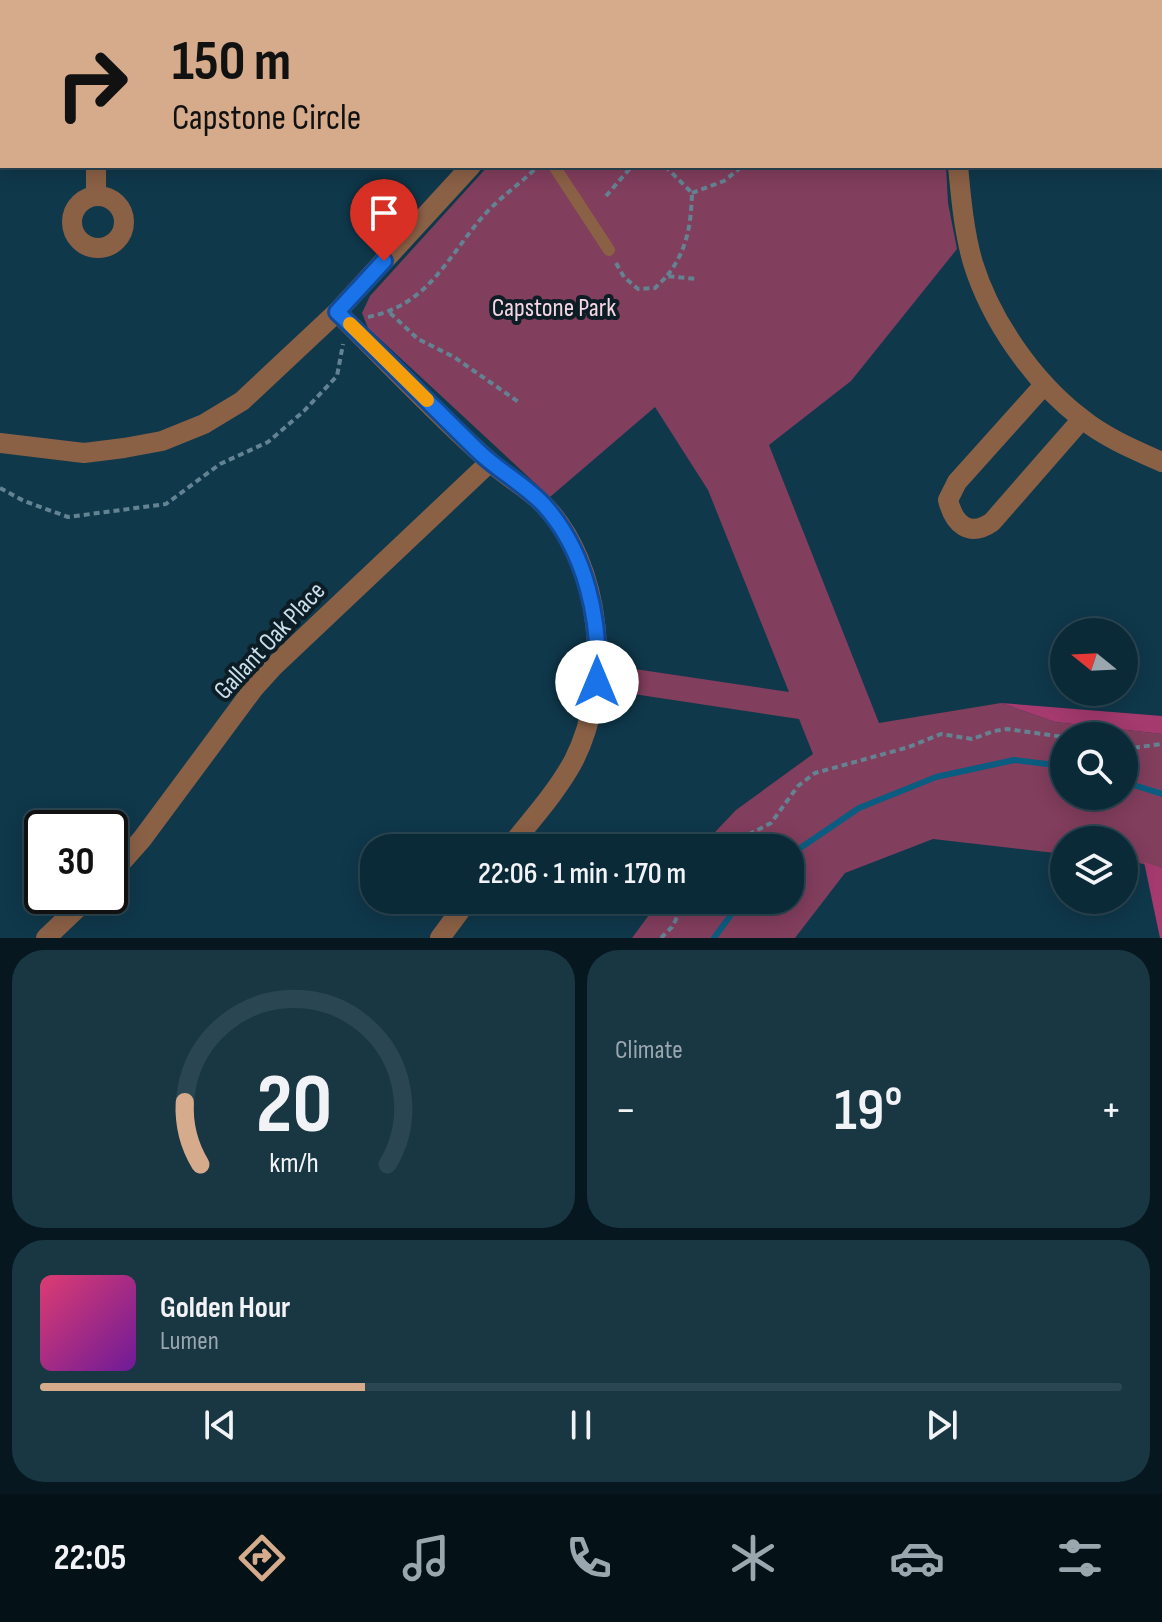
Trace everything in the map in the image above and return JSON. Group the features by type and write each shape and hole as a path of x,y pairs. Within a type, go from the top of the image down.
{"street":[{"path":"96,168 96,196"},
{"path":"0,443 84,453 162,441 204,424 242,401 337,312 469,168"},
{"path":"958,168 961,201 974,264 998,319 1044,385 1082,419 1128,447 1162,462"},
{"path":"337,312 490,462 542,503 563,531 584,579 592,606 599,655 586,733 554,791 520,834"},
{"path":"1044,385 957,482 948,500 951,514 959,522 969,529 982,529 992,522 1082,419"},
{"name":"Gallant Oak Place","path":"128,855 273,667 490,462"},
{"path":"46,938 71,914"},
{"path":"440,938 458,914"}],"lane":[{"path":"555,168 609,250"}],"path":[{"path":"606,196 630,168"},
{"path":"667,168 692,193"},
{"path":"692,193 724,181 739,169"},
{"path":"609,250 624,277 638,289 655,288 683,252 688,238 692,193"},
{"path":"667,276 696,279"},
{"path":"390,313 418,339 454,357 520,403"},
{"path":"750,834 771,823 798,786 815,773 898,750 941,734 972,739 1007,729 1050,735"},
{"path":"1138,747 1162,744"},
{"path":"661,938 679,914"}],"green space":[{"name":"Capstone Park","path":"486,168 946,168 948,203 957,249 851,381 769,445 879,723 1001,703 1055,722 1050,722 1050,810 1138,810 1138,731 1162,734 1162,868 1138,863 1138,826 1050,826 1050,852 933,839 845,873 795,938 632,938 650,914 804,914 804,834 713,834 736,810 813,754 799,719 607,690 608,665 789,692 708,490 655,407 550,497 368,328 362,313 370,296"}],"shaded area":[{"path":"1001,703 1162,716 1162,734 1138,731 1138,722 1055,722"},
{"path":"1144,862 1162,868 1162,938 1160,938"}],"waterway":[{"path":"804,845 859,808 936,777 1014,760 1050,764"},
{"path":"1138,786 1162,794"},
{"path":"714,938 732,914"}],"slow traffic":[{"path":"350,324 427,400"}],"route":[{"path":"384,261 337,312 490,462 542,503 563,531 575,555 592,606 599,655 597,682"}]}
